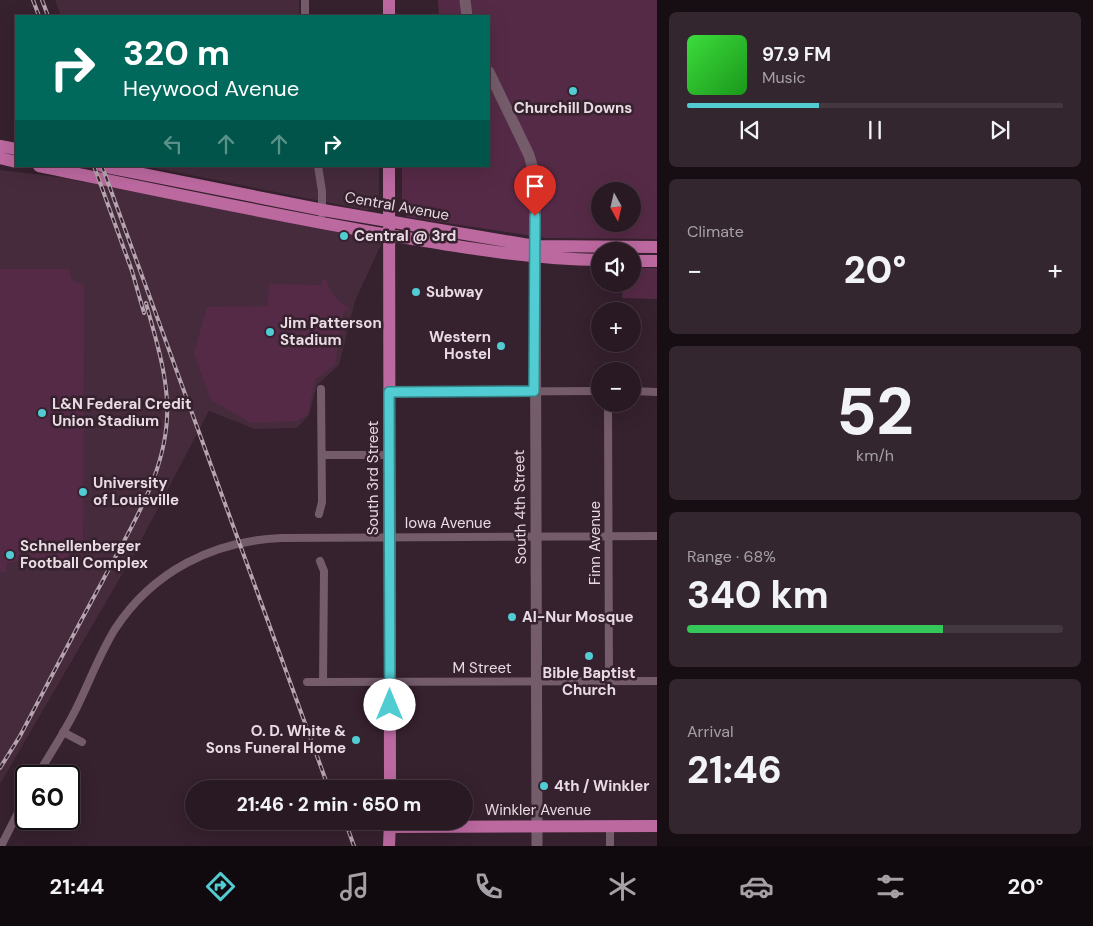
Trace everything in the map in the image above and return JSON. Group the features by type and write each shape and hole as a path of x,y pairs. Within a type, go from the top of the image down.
{"main road":[{"path":"389,0 389,15"},
{"path":"465,0 467,15"},
{"name":"South 4th Street","path":"490,74 534,167 537,846"},
{"path":"0,146 15,149"},
{"path":"0,158 15,162"},
{"name":"Central Avenue","path":"44,167 141,188 389,235 591,259"},
{"name":"Central Avenue","path":"107,167 322,210 389,221 535,252 657,247"},
{"name":"South 3rd Street","path":"389,167 390,780"},
{"path":"641,261 657,261"},
{"name":"Winkler Avenue","path":"473,826 657,826"},
{"path":"389,846 390,830"}],"street":[{"path":"305,0 305,15"},
{"path":"318,167 322,223"},
{"path":"319,514 322,502 321,389"},
{"path":"389,392 591,391"},
{"path":"641,391 657,392"},
{"name":"Finn Avenue","path":"608,412 609,682"},
{"path":"322,455 390,455"},
{"name":"Iowa Avenue","path":"44,765 63,732 104,649 124,617 144,595 173,570 201,555 234,544 257,540 356,536 657,536"},
{"path":"320,561 324,572 323,682"},
{"name":"M Street","path":"307,682 657,681"},
{"path":"63,732 82,742"},
{"path":"2,846 15,820"},
{"path":"610,826 610,846"}],"shaded area":[{"path":"55,0 299,0 299,15 61,15"},
{"name":"Churchill Downs","path":"438,0 657,0 657,239 546,238 407,217 402,210 402,167 490,167 490,15 439,15"},
{"path":"150,167 379,167 379,201 375,209 366,210"},
{"name":"University of Louisville","path":"0,170 58,177 384,238 355,301 339,365 317,385 309,415 297,428 255,429 209,411 134,554 0,784"},
{"path":"641,268 657,268 657,299 622,298 623,292 641,292"},
{"name":"L&N Federal Credit Union Stadium","path":"0,269 69,269 72,280 84,285 83,542 81,549 70,553 67,559 68,567 30,567 29,551 20,551 19,560 6,564 6,572 0,572"},
{"name":"Jim Patterson Stadium","path":"322,280 327,280 334,296 348,307 348,311 344,311 335,364 315,380 308,414 297,421 251,423 211,400 194,353 207,307 268,306 269,284 322,285"}],"railway":[{"path":"33,0 39,15"},
{"path":"42,0 48,15"},
{"path":"94,167 132,271 144,313"},
{"path":"102,167 326,780"},
{"path":"0,768 20,736 134,523 144,503 159,462 167,418 166,389 161,360 146,303"},
{"path":"348,830 354,846"}],"place":[{"name":"Churchill Downs","path":"573,91"},
{"name":"Central @ 3rd","path":"344,236"},
{"name":"Subway","path":"416,292"},
{"name":"Jim Patterson Stadium","path":"270,332"},
{"name":"Western Hostel","path":"501,346"},
{"name":"L&N Federal Credit Union Stadium","path":"42,413"},
{"name":"University of Louisville","path":"83,492"},
{"name":"Schnellenberger Football Complex","path":"10,555"},
{"name":"Al-Nur Mosque","path":"512,617"},
{"name":"Bible Baptist Church","path":"589,656"},
{"name":"O. D. White & Sons Funeral Home","path":"356,740"},
{"name":"4th / Winkler","path":"544,786"}],"route":[{"path":"390,705 389,392 534,391 535,216"}]}
